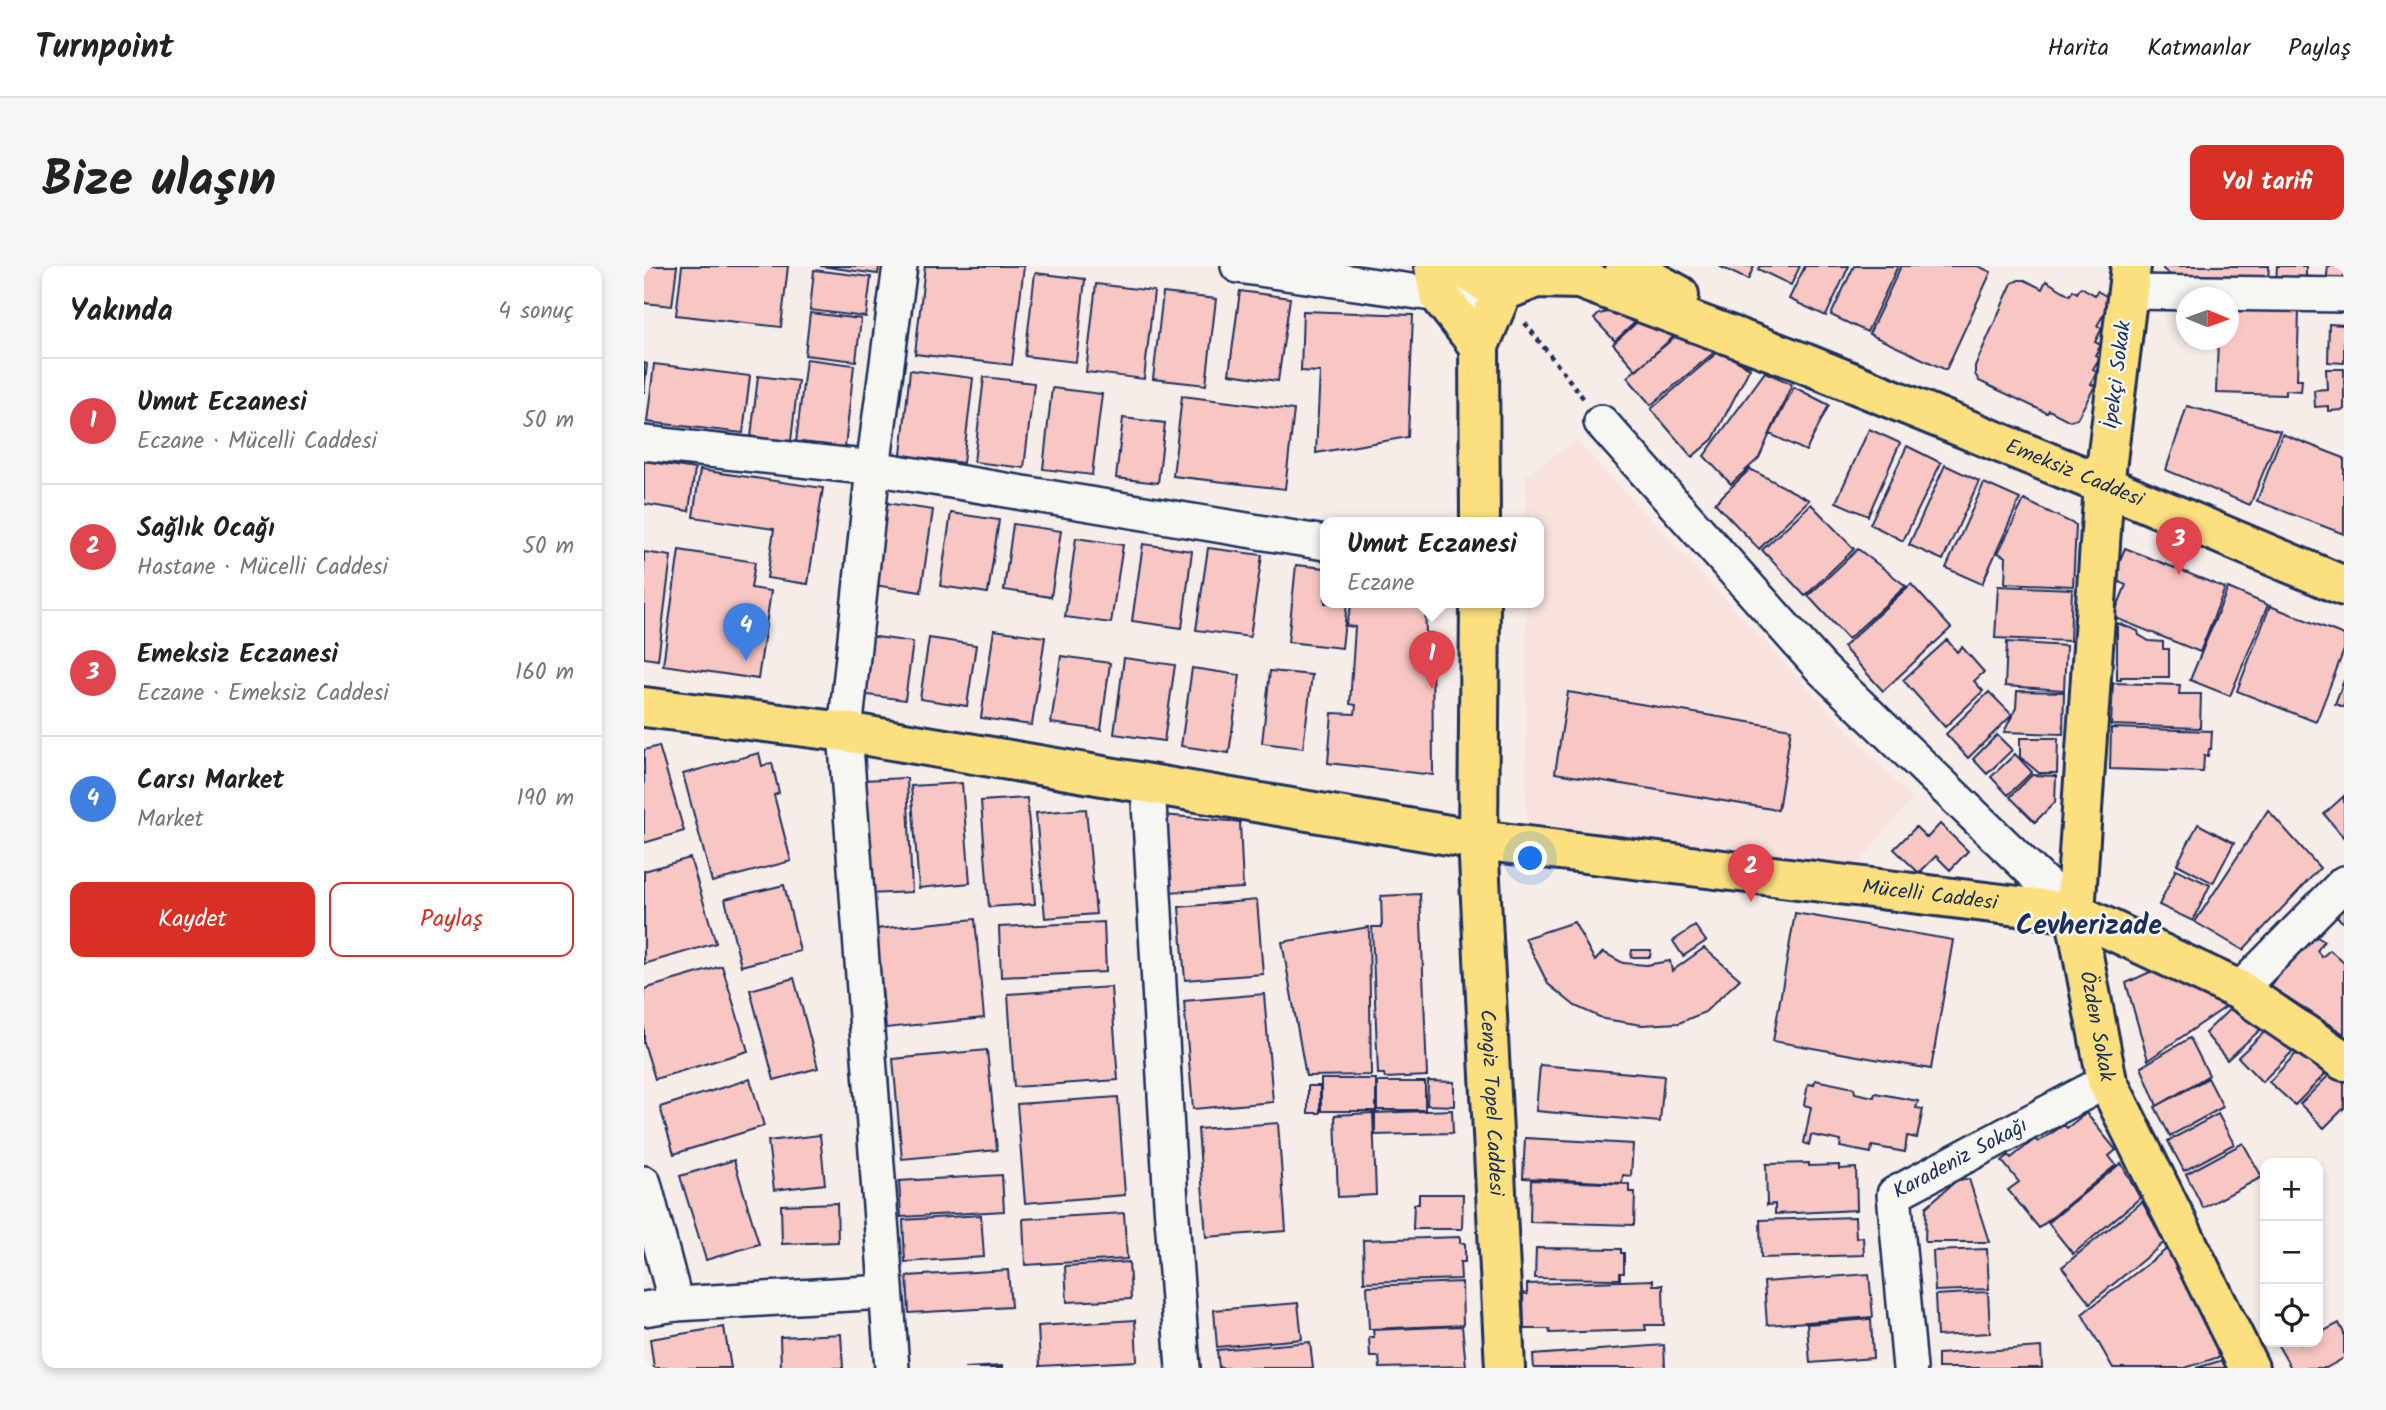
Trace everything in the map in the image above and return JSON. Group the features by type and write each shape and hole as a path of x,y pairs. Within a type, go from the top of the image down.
{"main road":[{"path":"1625,266 1804,363"},
{"path":"1479,346 1444,276 1579,279 1804,363"},
{"path":"1480,517 1479,346 1502,279"},
{"name":"İpekçi Sokak","path":"2104,485 2129,279"},
{"name":"Emeksiz Caddesi","path":"1804,363 2344,586"},
{"name":"Özden Sokak","path":"2104,485 2076,913 2107,1081 2249,1368"},
{"name":"Cengiz Topel Caddesi","path":"1480,608 1478,839 1505,1368"},
{"name":"Mücelli Caddesi","path":"644,707 845,732 1478,839 2076,913 2239,990 2344,1061"}],"street":[{"path":"892,1368 845,732 873,468 900,266"},
{"path":"1238,266 1444,276"},
{"path":"2129,279 2344,295"},
{"path":"1601,422 1822,669 2076,913"},
{"path":"644,443 873,468 1320,542"},
{"path":"1148,784 1171,1204 1183,1368"},
{"path":"2239,990 2344,883"},
{"name":"Karadeniz Sokağı","path":"1910,1368 1894,1194 2107,1081"},
{"path":"644,1183 676,1304"},
{"path":"644,1309 676,1304 885,1292"}],"path":[{"path":"1502,279 1601,422"}],"shaded area":[{"path":"1576,440 1912,799 1852,871 1526,833 1526,608 1544,608 1544,517 1526,517 1526,476"}],"building":[{"path":"644,266 677,266 672,306 644,303"},
{"path":"682,266 788,266 781,327 676,315"},
{"path":"820,266 879,266 878,274"},
{"path":"925,266 1024,266 1012,365 915,354"},
{"path":"1719,266 1754,266 1748,280"},
{"path":"1760,266 1800,266 1791,285 1758,269"},
{"path":"1805,266 1849,266 1826,316 1789,299"},
{"path":"1854,266 1898,266 1867,332 1831,315"},
{"path":"1901,266 1978,266 1991,272 1946,370 1869,334"},
{"path":"2163,266 2269,266 2268,280 2174,278"},
{"path":"2277,266 2306,266 2306,284 2276,284"},
{"path":"2328,266 2344,266 2344,293 2325,292"},
{"path":"814,270 871,277 866,317 810,310"},
{"path":"1035,273 1085,279 1076,362 1025,356"},
{"path":"2025,280 2042,289 2046,281 2070,295 2073,290 2077,293 2081,287 2095,295 2097,291 2106,296 2107,308 2097,326 2102,328 2095,342 2101,345 2095,355 2100,357 2093,369 2097,371 2091,384 2095,386 2077,419 2070,421 2049,410 2047,413 1979,381 1975,374 1975,366 2012,283"},
{"path":"1096,284 1154,291 1144,379 1086,372"},
{"path":"1240,291 1290,298 1278,381 1229,374"},
{"path":"1163,293 1216,299 1206,385 1153,379"},
{"path":"2239,309 2299,311 2297,379 2302,379 2301,391 2285,390 2285,395 2216,393 2218,350 2239,350"},
{"path":"1617,310 1643,315 1615,341 1594,319 1599,314"},
{"path":"1303,311 1413,315 1408,437 1316,453 1320,372 1301,371"},
{"path":"810,313 861,319 856,361 805,355"},
{"path":"1645,315 1680,331 1636,370 1613,344"},
{"path":"2329,324 2344,325 2344,363 2328,362"},
{"path":"1681,332 1717,350 1651,405 1627,377"},
{"path":"1719,351 1750,368 1713,439 1692,457 1651,409"},
{"path":"806,359 854,365 845,447 796,442"},
{"path":"644,363 647,364 644,393"},
{"path":"654,364 750,376 743,433 647,422"},
{"path":"2326,369 2344,369 2344,410 2328,411 2328,406 2315,407 2314,390 2327,389"},
{"path":"910,370 973,378 963,463 901,455"},
{"path":"1765,372 1792,384 1759,458 1731,484 1704,456"},
{"path":"758,376 798,381 791,441 751,437"},
{"path":"984,377 1034,383 1024,468 974,462"},
{"path":"1794,387 1829,405 1806,451 1770,434"},
{"path":"1052,388 1102,394 1092,475 1043,469"},
{"path":"1182,396 1294,410 1285,489 1173,476"},
{"path":"2187,406 2280,431 2250,505 2166,470"},
{"path":"1123,418 1165,423 1158,483 1116,478"},
{"path":"1869,429 1900,443 1868,516 1836,502"},
{"path":"2282,434 2344,458 2344,534 2257,501"},
{"path":"1907,446 1941,463 1903,541 1870,524"},
{"path":"644,461 695,469 689,511 644,504"},
{"path":"1945,465 1979,481 1943,560 1909,545"},
{"path":"1750,469 1809,500 1759,549 1715,503"},
{"path":"700,470 823,488 808,584 767,578 774,529 693,517"},
{"path":"1984,483 2020,499 1982,584 1946,568"},
{"path":"2024,500 2076,525 2073,586 2005,583 2006,557 1998,553"},
{"path":"886,503 933,510 921,592 874,585"},
{"path":"1811,504 1854,549 1805,596 1762,550"},
{"path":"951,513 999,520 988,593 940,586"},
{"path":"1013,524 1061,531 1051,597 1004,590"},
{"path":"1076,538 1123,545 1111,623 1065,617"},
{"path":"1143,544 1192,551 1182,628 1132,621"},
{"path":"1208,548 1262,555 1250,637 1196,630"},
{"path":"2125,548 2225,588 2200,652 2113,617 2126,585 2112,579"},
{"path":"1858,549 1906,586 1848,639 1808,596"},
{"path":"679,550 755,562 751,588 771,591 758,679 663,665"},
{"path":"644,552 671,556 658,660 644,658"},
{"path":"1296,565 1320,567 1320,608 1346,608 1342,648 1288,642"},
{"path":"1911,584 1951,628 1883,691 1843,647"},
{"path":"1998,586 2072,589 2070,641 1995,638"},
{"path":"2228,588 2268,605 2230,696 2190,680"},
{"path":"2270,606 2344,635 2344,650 2316,722 2237,691"},
{"path":"1351,608 1425,608 1426,633 1432,633 1433,775 1328,763 1332,713 1355,714 1356,705 1350,704 1355,627 1346,626"},
{"path":"2117,623 2138,631 2139,635 2149,641 2163,642 2163,649 2169,649 2169,677 2121,677 2121,680 2117,680"},
{"path":"994,630 1045,637 1032,725 981,718"},
{"path":"869,636 913,642 905,700 860,694"},
{"path":"929,638 976,645 967,706 920,699"},
{"path":"1947,640 1957,652 1962,647 1984,672 1974,681 1983,691 1945,727 1903,680"},
{"path":"2007,642 2066,646 2064,690 2005,686"},
{"path":"1061,656 1110,663 1101,730 1051,723"},
{"path":"1124,658 1175,665 1164,741 1114,734"},
{"path":"1192,668 1240,675 1229,753 1181,746"},
{"path":"1270,671 1312,675 1303,748 1262,743"},
{"path":"2344,680 2344,707 2335,704"},
{"path":"2113,683 2180,685 2179,694 2201,694 2200,728 2111,725"},
{"path":"2017,691 2064,692 2063,734 2004,732 2016,708"},
{"path":"1568,692 1791,729 1778,810 1555,773"},
{"path":"1989,692 2012,715 1968,758 1946,734"},
{"path":"2111,728 2212,731 2211,749 2208,756 2204,756 2203,772 2110,769"},
{"path":"1997,735 2012,750 1987,774 1973,759"},
{"path":"2020,738 2058,738 2057,773 2039,773 2020,757"},
{"path":"659,746 684,831 644,843 644,750"},
{"path":"759,753 762,766 772,763 779,793 774,795 791,861 712,882 683,774"},
{"path":"2015,754 2032,772 2008,795 1991,777"},
{"path":"2032,775 2056,776 2055,802 2035,822 2010,797"},
{"path":"907,778 912,892 867,894 862,780"},
{"path":"962,783 970,883 919,888 911,786"},
{"path":"2344,796 2344,838 2324,814"},
{"path":"1027,798 1035,904 989,907 981,801"},
{"path":"1086,809 1096,914 1045,918 1036,813"},
{"path":"2268,810 2320,868 2243,950 2195,922"},
{"path":"1163,815 1240,822 1243,888 1167,892"},
{"path":"1940,824 1968,851 1950,870 1936,856 1919,873 1894,849 1916,827 1927,838"},
{"path":"2198,824 2234,843 2213,883 2177,864"},
{"path":"690,858 716,943 644,964 644,871"},
{"path":"2176,869 2210,885 2193,921 2159,905"},
{"path":"784,885 800,951 741,966 725,899"},
{"path":"1420,894 1427,1076 1385,1078 1384,1074 1378,1074 1372,927 1382,927 1381,896"},
{"path":"1257,900 1263,974 1185,980 1179,907"},
{"path":"2344,908 2344,924 2336,915"},
{"path":"1795,913 1953,940 1931,1069 1773,1041"},
{"path":"975,919 984,1018 886,1028 876,929"},
{"path":"1104,922 1106,972 1001,977 999,927"},
{"path":"1574,922 1595,961 1603,952 1623,963 1646,965 1670,961 1672,971 1704,948 1740,979 1705,1012 1679,1023 1642,1025 1604,1019 1575,1006 1548,984 1525,938"},
{"path":"1695,926 1706,941 1683,956 1673,941"},
{"path":"1369,927 1371,1075 1306,1076 1282,942"},
{"path":"2315,936 2324,941 2317,951 2322,957 2330,950 2344,963 2344,1034 2270,986 2298,948"},
{"path":"1632,950 1651,950 1650,957 1631,957"},
{"path":"2174,961 2233,1002 2148,1060 2126,983"},
{"path":"722,966 748,1051 655,1079 644,1043 644,989"},
{"path":"794,978 818,1068 774,1080 750,990"},
{"path":"1111,987 1118,1080 1014,1087 1008,994"},
{"path":"1264,994 1273,1102 1193,1109 1184,1001"},
{"path":"2238,1001 2271,1020 2227,1060 2205,1033"},
{"path":"2274,1023 2303,1041 2262,1082 2238,1057"},
{"path":"2190,1038 2209,1075 2157,1106 2141,1067"},
{"path":"2306,1043 2336,1063 2295,1105 2269,1082"},
{"path":"987,1050 997,1150 902,1159 893,1059"},
{"path":"1540,1065 1664,1076 1660,1122 1536,1111"},
{"path":"2339,1065 2344,1069 2344,1108 2324,1128 2300,1104"},
{"path":"2208,1078 2223,1107 2170,1136 2155,1107"},
{"path":"750,1079 764,1126 674,1154 660,1107"},
{"path":"1321,1079 1376,1079 1376,1111 1321,1111"},
{"path":"1815,1080 1854,1088 1855,1093 1874,1097 1875,1093 1918,1101 1916,1108 1923,1109 1917,1138 1907,1136 1905,1152 1872,1146 1871,1153 1840,1147 1841,1141 1811,1135 1809,1145 1804,1143 1811,1107 1804,1105 1808,1084 1814,1085"},
{"path":"1428,1081 1454,1082 1454,1106 1427,1105"},
{"path":"1377,1082 1425,1082 1425,1110 1377,1110"},
{"path":"1308,1086 1320,1086 1320,1113 1308,1113"},
{"path":"1118,1097 1125,1195 1025,1203 1017,1104"},
{"path":"1452,1110 1453,1133 1375,1135 1375,1113"},
{"path":"1373,1113 1376,1195 1338,1197 1335,1115"},
{"path":"2086,1113 2116,1150 2109,1156 2116,1165 2039,1228 2008,1190 2019,1182 2002,1161 2009,1155 2011,1158 2035,1139 2038,1142 2064,1125 2067,1128"},
{"path":"2218,1114 2234,1144 2184,1171 2168,1141"},
{"path":"1278,1123 1286,1231 1206,1237 1198,1129"},
{"path":"820,1135 825,1184 774,1190 768,1141"},
{"path":"1525,1138 1633,1144 1631,1176 1623,1175 1622,1183 1523,1178"},
{"path":"2243,1143 2260,1178 2203,1208 2186,1174"},
{"path":"734,1160 759,1244 706,1260 680,1176"},
{"path":"1809,1163 1809,1166 1839,1165 1839,1169 1856,1168 1857,1210 1775,1214 1775,1204 1767,1205 1766,1164"},
{"path":"2121,1163 2140,1198 2073,1254 2048,1223"},
{"path":"1002,1175 1004,1211 901,1217 899,1181"},
{"path":"1969,1179 1989,1242 1925,1242 1926,1207 1957,1180"},
{"path":"1531,1180 1629,1184 1629,1192 1635,1192 1634,1225 1530,1222"},
{"path":"1419,1194 1463,1194 1462,1229 1413,1229 1414,1204 1419,1204"},
{"path":"2142,1202 2165,1242 2090,1303 2062,1267"},
{"path":"837,1203 838,1242 782,1244 781,1205"},
{"path":"1124,1213 1127,1259 1025,1265 1023,1219"},
{"path":"981,1215 984,1257 905,1262 903,1220"},
{"path":"1855,1217 1856,1238 1863,1237 1864,1255 1761,1258 1760,1220"},
{"path":"1460,1237 1460,1243 1465,1243 1465,1262 1460,1262 1461,1279 1364,1282 1363,1240"},
{"path":"1536,1248 1621,1249 1621,1253 1624,1253 1624,1273 1620,1273 1620,1279 1535,1278"},
{"path":"1987,1249 1989,1289 1935,1291 1933,1251"},
{"path":"2167,1249 2228,1354 2185,1368 2113,1368 2082,1314"},
{"path":"1129,1262 1131,1299 1067,1302 1065,1266"},
{"path":"1008,1270 1011,1307 909,1313 907,1276"},
{"path":"1869,1274 1873,1317 1767,1325 1764,1282"},
{"path":"1653,1280 1653,1285 1663,1285 1664,1325 1645,1325 1646,1330 1550,1333 1549,1329 1524,1329 1523,1293 1527,1294 1527,1284"},
{"path":"1462,1282 1463,1325 1369,1329 1367,1286"},
{"path":"1988,1292 1990,1333 1937,1336 1935,1295"},
{"path":"1298,1303 1302,1339 1217,1347 1214,1310"},
{"path":"1871,1319 1873,1358 1810,1363 1807,1324"},
{"path":"1135,1320 1137,1361 1040,1366 1038,1326"},
{"path":"2339,1323 2344,1333 2344,1358 2326,1368 2291,1368 2279,1347 2323,1347 2323,1331"},
{"path":"1462,1326 1466,1366 1380,1368 1379,1357 1370,1357 1369,1337 1374,1337 1373,1330"},
{"path":"724,1327 731,1368 654,1368 650,1339"},
{"path":"841,1334 843,1368 781,1368 780,1337"},
{"path":"1310,1342 1313,1368 1219,1368 1217,1350"},
{"path":"1664,1345 1665,1368 1534,1368 1533,1355"},
{"path":"2041,1347 2042,1368 1938,1368 1938,1354"},
{"path":"2230,1358 2233,1368 2196,1368"},
{"path":"1002,1366 1002,1368 964,1368"}],"place":[{"name":"Emeksiz Eczanesi","path":"2179,575"},
{"name":"Carsı Market","path":"746,661"},
{"name":"Umut Eczanesi","path":"1432,689"},
{"name":"Sağlık Ocağı","path":"1751,902"}],"district":[{"name":"Cevherizade","path":"2089,926"}]}
